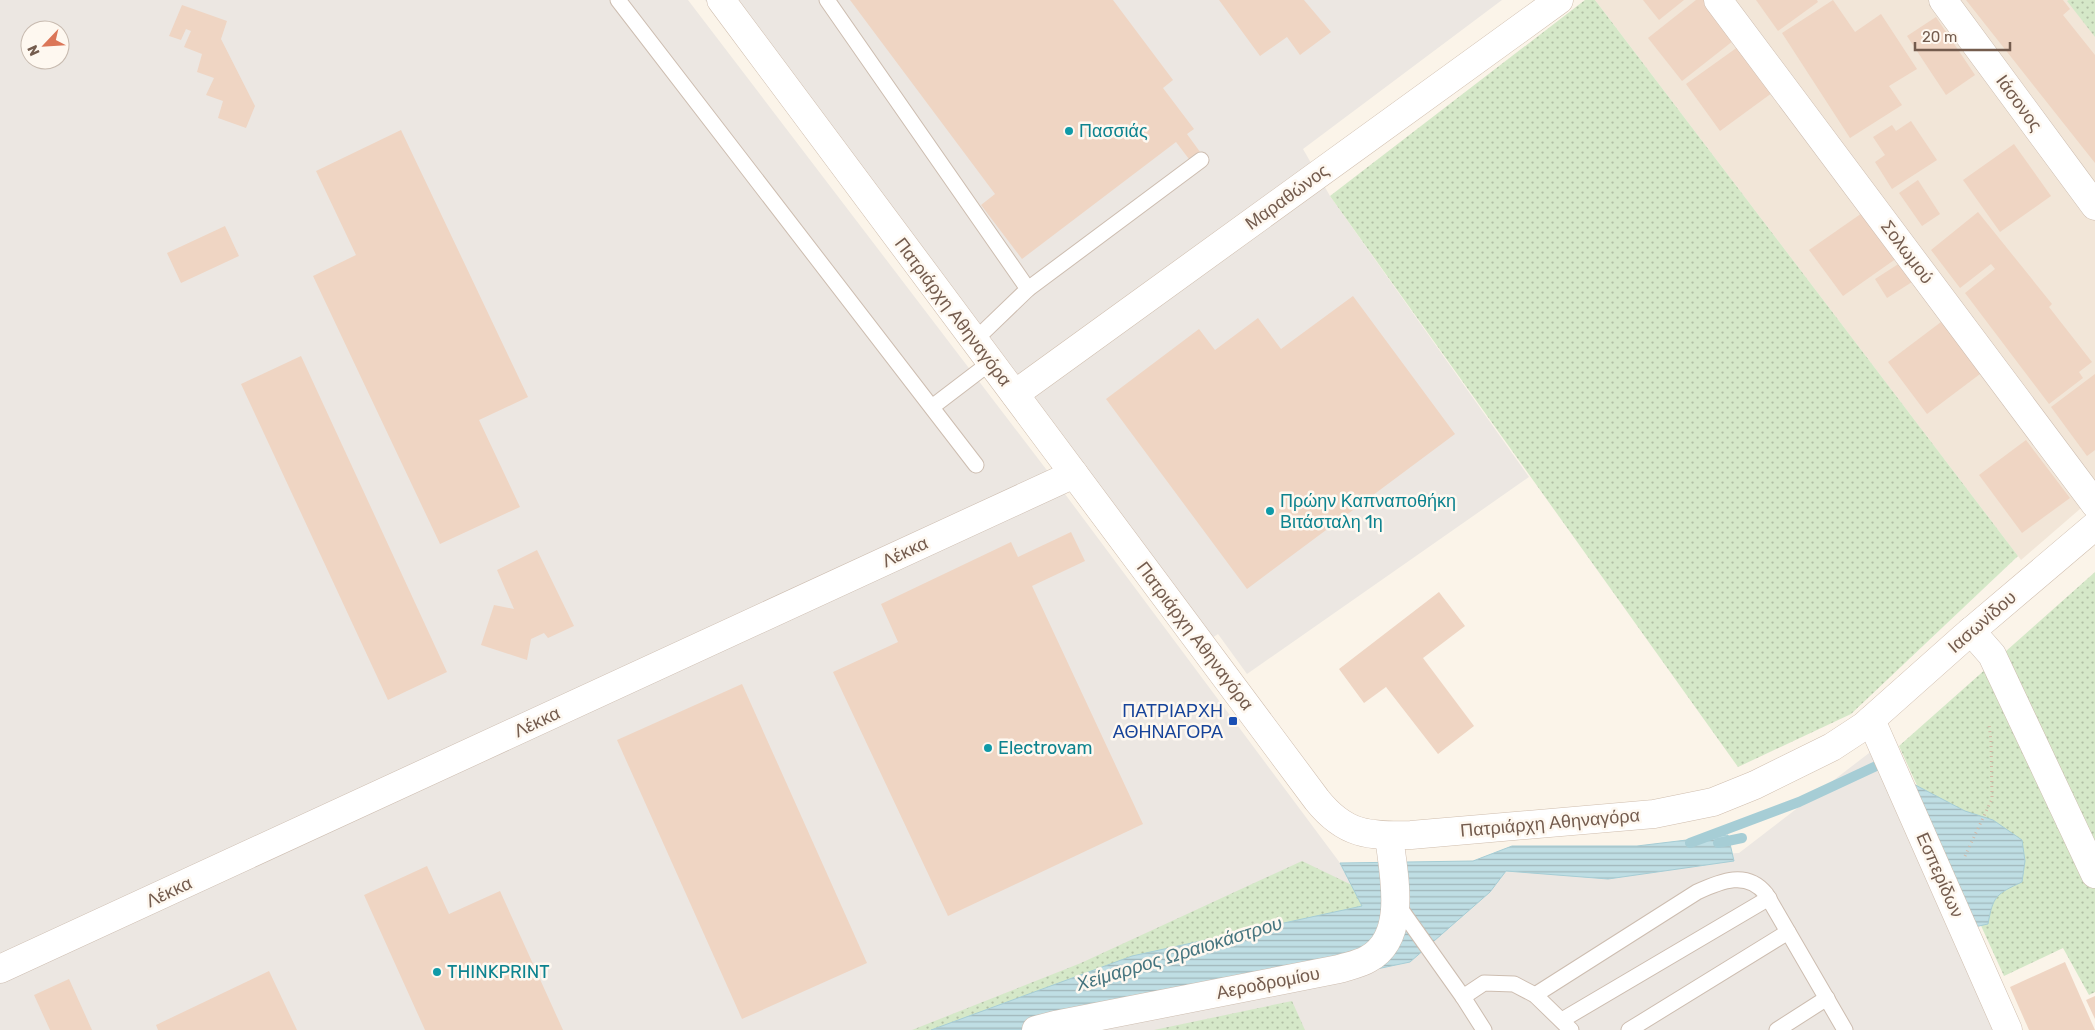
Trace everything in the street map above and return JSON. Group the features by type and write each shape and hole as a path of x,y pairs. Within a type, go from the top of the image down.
{"street":[{"name":"Πατριάρχη Αθηναγόρα","path":"721,0 1327,812 1341,824 1356,832 1389,836 1485,830 1636,816 1694,806 1734,795 1783,772 1845,739 1871,720"},
{"name":"Μαραθώνος","path":"1015,394 1559,0"},
{"name":"Σολωμού","path":"1718,0 2095,504"},
{"name":"Ιάσονος","path":"1943,0 2095,206"},
{"name":"Λέκκα","path":"0,969 1074,474"},
{"name":"Ιασωνίδου","path":"1871,720 1971,631 2095,526"},
{"path":"1971,631 1992,655 2095,874"},
{"name":"Εσπερίδων","path":"1871,720 2008,1030"},
{"name":"Αεροδρομίου","path":"1036,1030 1339,969 1369,959 1385,944 1393,924 1396,904 1389,836"}],"lane":[{"path":"618,0 976,465"},
{"path":"827,0 1028,289"},
{"path":"974,340 1028,289 1201,160"},
{"path":"932,407 990,362"},
{"path":"1535,995 1700,890 1726,880 1744,879 1761,887 1769,898 1845,1030"},
{"path":"1463,997 1484,983 1514,984 1535,995 1566,1025 1769,898"},
{"path":"1396,904 1463,997 1484,1030"},
{"path":"1629,1030 1788,932"},
{"path":"1777,1030 1827,998"}],"path":[{"path":"1948,893 1992,799 1992,741 1989,723"}],"shaded area":[{"path":"0,0 688,0 1065,494 1346,871 1739,853 1873,750 1993,1030 0,1030"},
{"path":"705,0 1502,0 1303,149 1330,196 1529,477 1247,674 1218,634 1191,652 1012,409"},
{"path":"1595,0 2095,0 2095,496 2021,560"}],"green space":[{"path":"1585,0 1595,0 2018,556 1851,714 1738,767 1330,196"},
{"path":"2095,0 2095,37 2067,1"},
{"path":"2095,572 2095,992 2089,995 2063,948 2004,976 1899,746"},
{"path":"1302,861 1358,888 1367,912 1057,1030 912,1030 1081,963"},
{"path":"1292,1001 1305,1030 1154,1030"}],"water":[{"path":"1902,778 1965,811 1993,820 2022,840 2025,861 2022,882 1997,897 1992,907 1988,924 1952,932"},
{"path":"1728,835 1734,861 1608,879 1506,871 1490,892 1410,962 1086,1030 931,1030 1132,956 1362,906 1340,863 1473,861 1512,846 1637,846"}],"building":[{"name":"Πασσιάς","path":"850,0 1113,0 1173,80 1163,88 1194,129 1187,134 1203,156 1192,163 1176,142 1022,259 981,205 995,194"},
{"path":"1219,0 1304,0 1331,32 1300,55 1287,37 1260,56"},
{"path":"1643,0 1684,0 1659,20"},
{"path":"1696,0 1709,0 1738,37 1682,81 1648,38"},
{"path":"1756,0 1817,0 1818,2 1778,31"},
{"path":"1833,0 1855,32 1881,14 1917,69 1889,86 1902,105 1850,138 1782,33"},
{"path":"1966,0 2063,0 2070,9 2063,15 2095,55 2095,163"},
{"path":"182,5 227,21 221,39 255,106 246,128 218,118 223,101 206,95 214,78 197,72 202,54 184,47 191,31 186,29 181,40 169,36"},
{"path":"1936,17 1975,75 1946,95 1907,36"},
{"path":"1742,44 1776,90 1720,131 1686,84"},
{"path":"1911,121 1937,160 1892,189 1875,162 1885,155 1873,137 1892,125 1896,131"},
{"path":"401,130 528,397 479,420 520,507 440,544 313,276 356,255 316,171"},
{"path":"2014,144 2051,196 2000,232 1963,180"},
{"path":"1918,180 1940,214 1922,226 1899,193"},
{"path":"1865,211 1897,258 1843,296 1809,250"},
{"path":"1978,212 2052,304 2049,307 2092,362 2079,372 2083,378 2049,404 1965,293 1995,269 1991,264 1960,288 1931,250"},
{"path":"225,226 239,256 181,283 167,253"},
{"path":"1900,263 1912,282 1887,298 1875,279"},
{"name":"Πρώην Καπναποθήκη Βιτάσταλη 1η","path":"1353,296 1455,434 1247,589 1106,399 1199,329 1215,350 1258,318 1281,349"},
{"path":"1945,319 1984,371 1927,414 1888,362"},
{"path":"301,356 447,672 388,700 241,384"},
{"path":"2095,374 2095,450 2087,456 2051,407"},
{"path":"2026,440 2070,498 2022,533 1979,475"},
{"name":"Electrovam","path":"1071,532 1085,561 1032,586 1143,824 948,916 833,672 898,642 881,604 1011,542 1018,557"},
{"path":"537,550 574,626 548,638 544,633 531,639 527,660 481,645 494,605 514,609 497,570"},
{"path":"1439,592 1465,626 1423,658 1474,726 1438,754 1386,687 1364,703 1339,669"},
{"path":"742,684 867,963 742,1019 617,740"},
{"path":"427,866 449,914 500,891 563,1030 425,1030 364,895"},
{"path":"2065,962 2095,1030 2029,1030 2010,987"},
{"path":"269,971 297,1030 158,1030 156,1025"},
{"path":"69,979 92,1030 50,1030 34,995"},
{"path":"2095,996 2095,1019 2086,1000"}],"waterway":[{"path":"1690,843 1799,802 1887,761"},
{"name":"Χείμαρρος Ωραιοκάστρου","path":"1718,843 1742,838"}],"place":[{"name":"Πασσιάς","path":"1069,131"},
{"name":"Πρώην Καπναποθήκη Βιτάσταλη 1η","path":"1270,511"},
{"name":"ΠΑΤΡΙΑΡΧΗ ΑΘΗΝΑΓΟΡΑ","path":"1233,721"},
{"name":"Electrovam","path":"988,748"},
{"name":"THINKPRINT","path":"437,972"}]}
